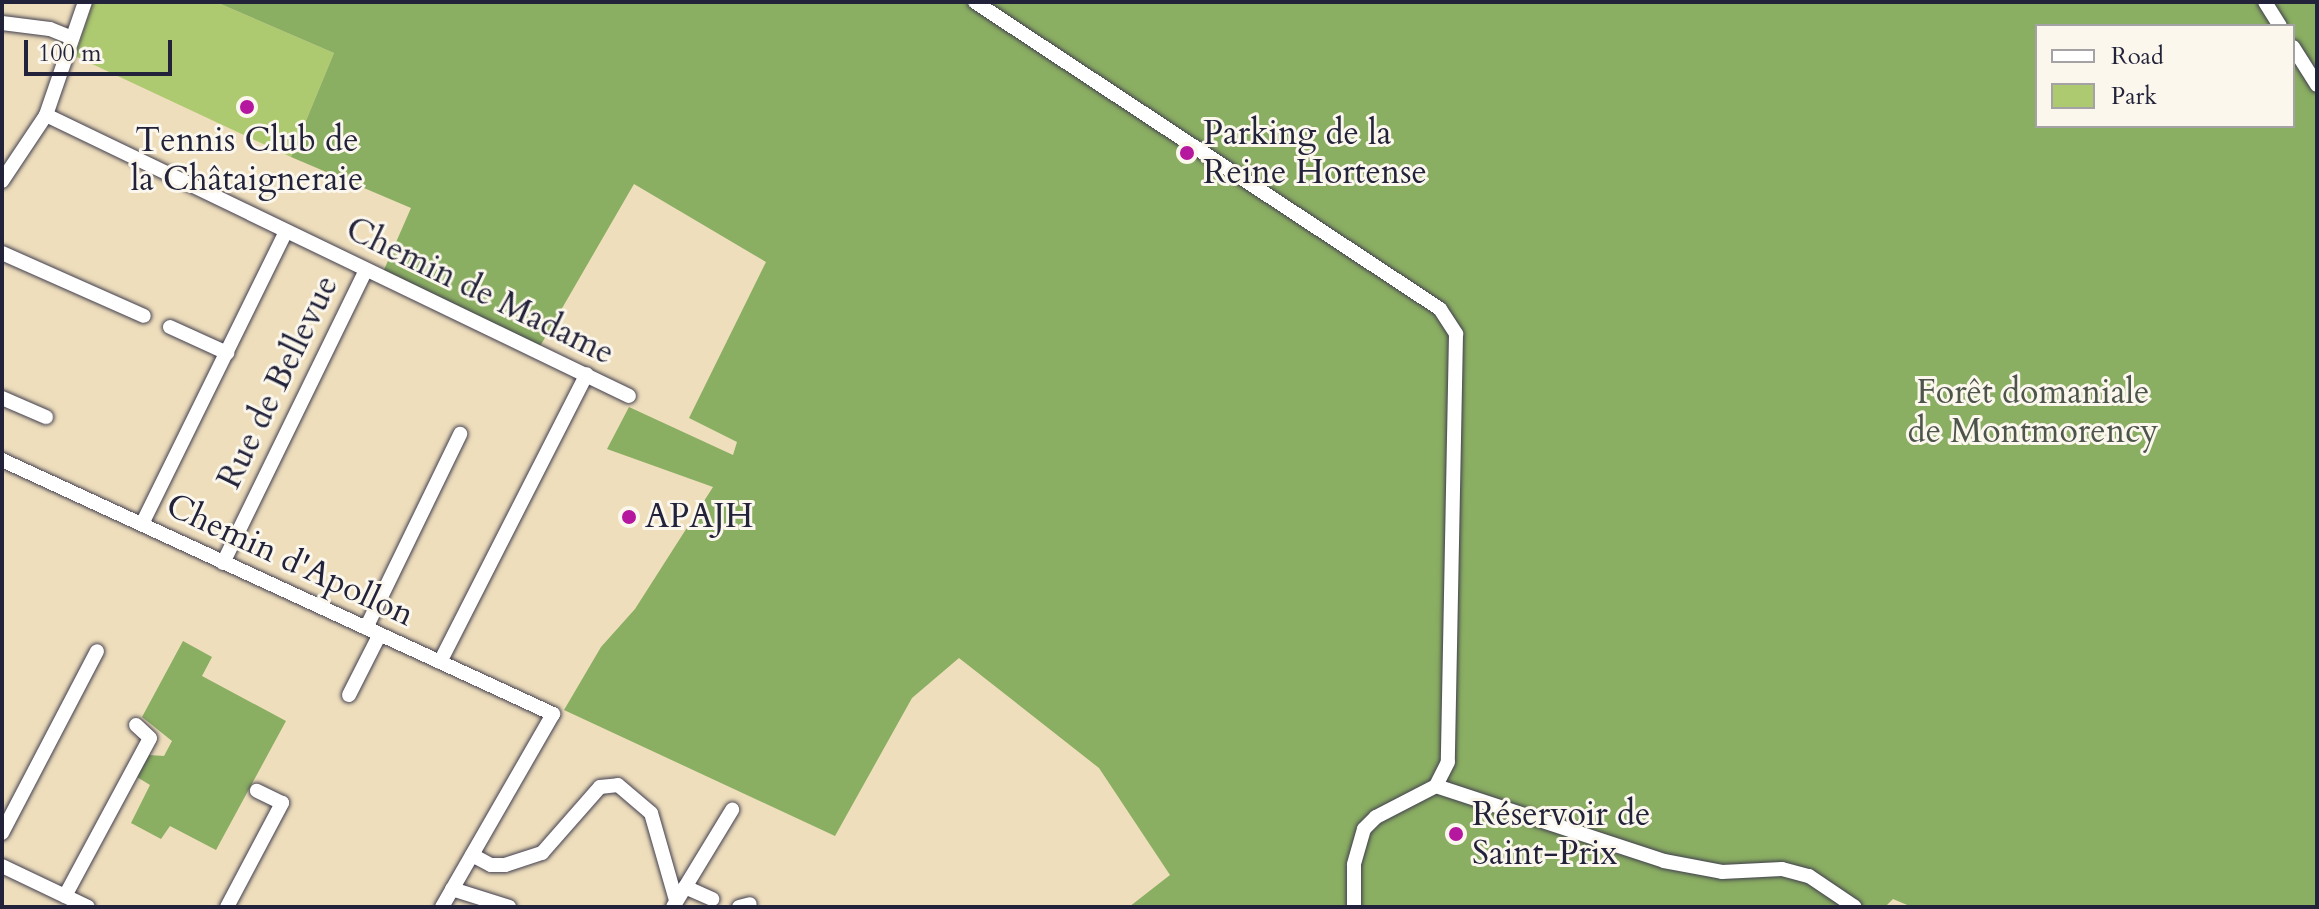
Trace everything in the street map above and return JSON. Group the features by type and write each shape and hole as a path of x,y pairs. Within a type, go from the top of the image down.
{"street":[{"path":"2,181 46,115 85,2"},
{"path":"975,2 1450,321 1458,346 1448,762 1436,786 1376,817 1364,829 1354,865 1354,907"},
{"path":"2265,2 2279,24"},
{"path":"2,23 50,29 72,38"},
{"path":"2295,50 2317,85"},
{"name":"Chemin de Madame","path":"46,115 629,396"},
{"path":"142,524 286,231"},
{"path":"2,253 144,316"},
{"name":"Rue de Bellevue","path":"223,563 366,270"},
{"path":"170,327 227,353"},
{"path":"440,662 587,374"},
{"path":"2,398 46,417"},
{"path":"349,695 373,631 460,434"},
{"name":"Chemin d'Apollon","path":"2,460 553,714 472,855"},
{"path":"2,833 97,651"},
{"path":"65,896 150,738 136,725"},
{"path":"442,907 472,855 491,865 505,865 542,853 600,787 618,785 651,813 678,898"},
{"path":"1436,786 1664,861 1722,872 1782,869 1809,876 1855,907"},
{"path":"227,907 282,803 257,791"},
{"path":"678,898 732,810"},
{"path":"2,866 88,907"},
{"path":"452,889 509,907"},
{"path":"678,898 712,899"}],"green space":[{"name":"Tennis Club de la Châtaigneraie","path":"93,2 216,2 334,53 291,157 75,56"},
{"name":"Forêt domaniale de Montmorency","path":"216,2 2317,2 2317,907 1912,907 1893,899 1885,907 1129,907 1170,875 1099,768 959,658 912,698 835,836 564,710 601,647 635,609 713,487 607,449 629,407 733,455 737,442 689,418 766,262 634,184 539,348 383,272 411,208 291,157 334,53"},
{"path":"183,641 212,657 202,676 286,721 216,850 170,826 161,839 131,823 150,785 137,777 149,755 164,756 172,741 142,717"}],"place":[{"name":"Tennis Club de la Châtaigneraie","path":"247,107"},
{"name":"Parking de la Reine Hortense","path":"1187,153"},
{"name":"APAJH","path":"629,517"},
{"name":"Réservoir de Saint-Prix","path":"1456,834"}]}
